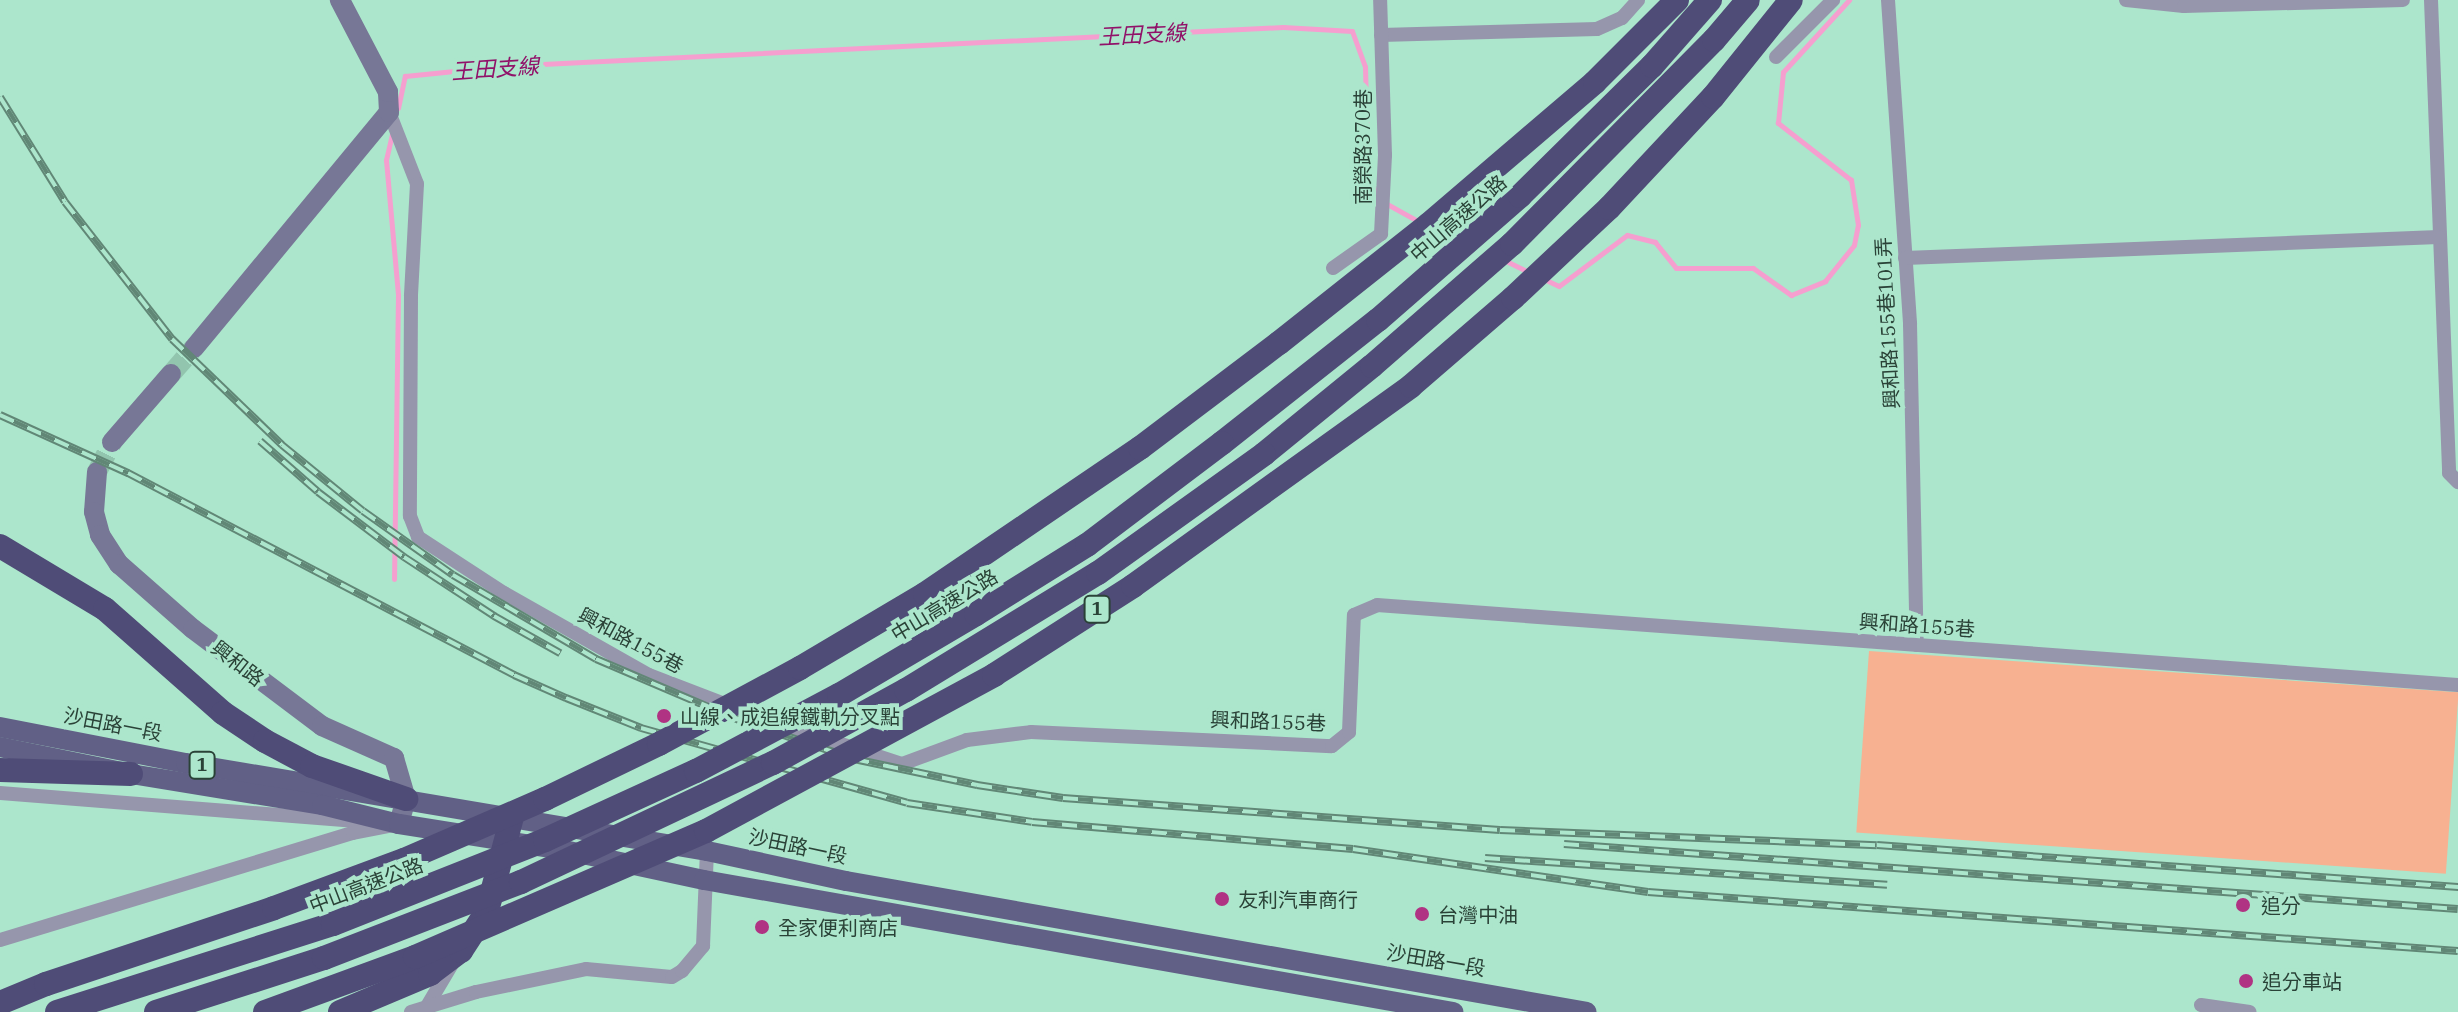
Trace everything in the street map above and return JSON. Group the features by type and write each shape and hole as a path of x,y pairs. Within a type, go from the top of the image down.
{"highway":[{"path":"0,1003 46,984 303,898 404,860 545,799 673,736 925,594 1140,448 1279,343 1429,224 1595,82 1677,0"},
{"name":"中山高速公路","path":"57,1012 333,924 545,840 696,771 839,695 976,614 1087,545 1378,320 1520,196 1652,66 1710,0"},
{"name":"1","path":"156,1012 324,958 521,882 641,828 893,697 1098,573 1264,454 1372,366 1512,244 1704,51 1748,0"},
{"name":"1","path":"265,1012 415,957 706,831 994,675 1133,586 1411,386 1513,298 1609,208 1692,119 1791,0"},
{"path":"0,546 105,609 223,713 265,741 312,766 406,799"},
{"path":"0,770 131,774"},
{"path":"340,1012 430,974 461,951 487,911 512,817"},
{"path":"0,994 46,984"}],"main road":[{"name":"沙田路一段","path":"0,727 707,851 846,881 1587,1012"},
{"name":"1","path":"0,747 131,774 322,805 399,824 564,850 704,880 1453,1012"}],"street":[{"path":"194,348 389,112 388,92 340,0"},
{"name":"南榮路370巷","path":"1333,268 1381,234 1385,155 1380,0"},
{"path":"1381,35 1597,29 1614,24 1638,0"},
{"path":"1776,57 1833,0"},
{"name":"興和路155巷101弄","path":"1888,0 1910,324 1917,645"},
{"path":"2126,0 2184,6 2403,0"},
{"path":"2431,0 2449,473 2458,482"},
{"name":"興和路155巷","path":"389,112 417,184 411,296 410,516 418,537 493,586 649,675 902,764 967,740 1031,732 1332,746 1349,732 1354,615 1377,605 2458,685"},
{"path":"1905,258 2439,237"},
{"path":"112,442 171,374"},
{"name":"興和路","path":"97,472 94,512 100,535 119,564 193,629 322,726 394,758 406,799"},
{"path":"0,793 399,824"},
{"path":"399,824 406,799"},
{"path":"0,940 353,833 399,824"},
{"path":"411,1012 586,969 672,977 691,964 703,946 707,851"},
{"path":"426,1009 461,951"},
{"path":"2201,1005 2250,1012"}],"shaded area":[{"path":"1869,651 2458,692 2446,874 1856,833"}],"waterway":[{"name":"王田支線","path":"1546,280 1559,286 1627,235 1655,242 1676,268 1753,268 1791,295 1825,281 1854,245 1858,225 1851,180 1778,123 1783,72 1849,0"},
{"name":"王田支線","path":"398,108 405,76 503,66 1283,27 1352,31 1365,67 1368,183 1381,196"},
{"name":"王田支線","path":"392,134 386,160 398,295 394,579"},
{"name":"王田支線","path":"1387,204 1420,222"},
{"name":"王田支線","path":"1437,229 1460,240"},
{"name":"王田支線","path":"1506,261 1529,272"}],"tunnel":[{"path":"171,374 194,348"},
{"path":"97,472 112,442"}],"railway":[{"path":"0,97 65,202 172,339 282,445 363,511 453,575 596,659 739,720 854,759 977,785 1063,798 1500,830 1877,845 2458,887"},
{"path":"0,415 128,473 514,675 566,698 641,728 907,803 1032,822 1353,849 1648,892 2458,951"},
{"path":"260,441 318,492 404,557 494,616 560,653"},
{"path":"1564,844 2458,909"},
{"path":"1485,858 1887,885"}],"place":[{"name":"山線、成追線鐵軌分叉點","path":"664,716"},
{"name":"友利汽車商行","path":"1222,899"},
{"name":"追分","path":"2243,905"},
{"name":"台灣中油","path":"1422,914"},
{"name":"全家便利商店","path":"762,927"},
{"name":"追分車站","path":"2246,981"}]}
